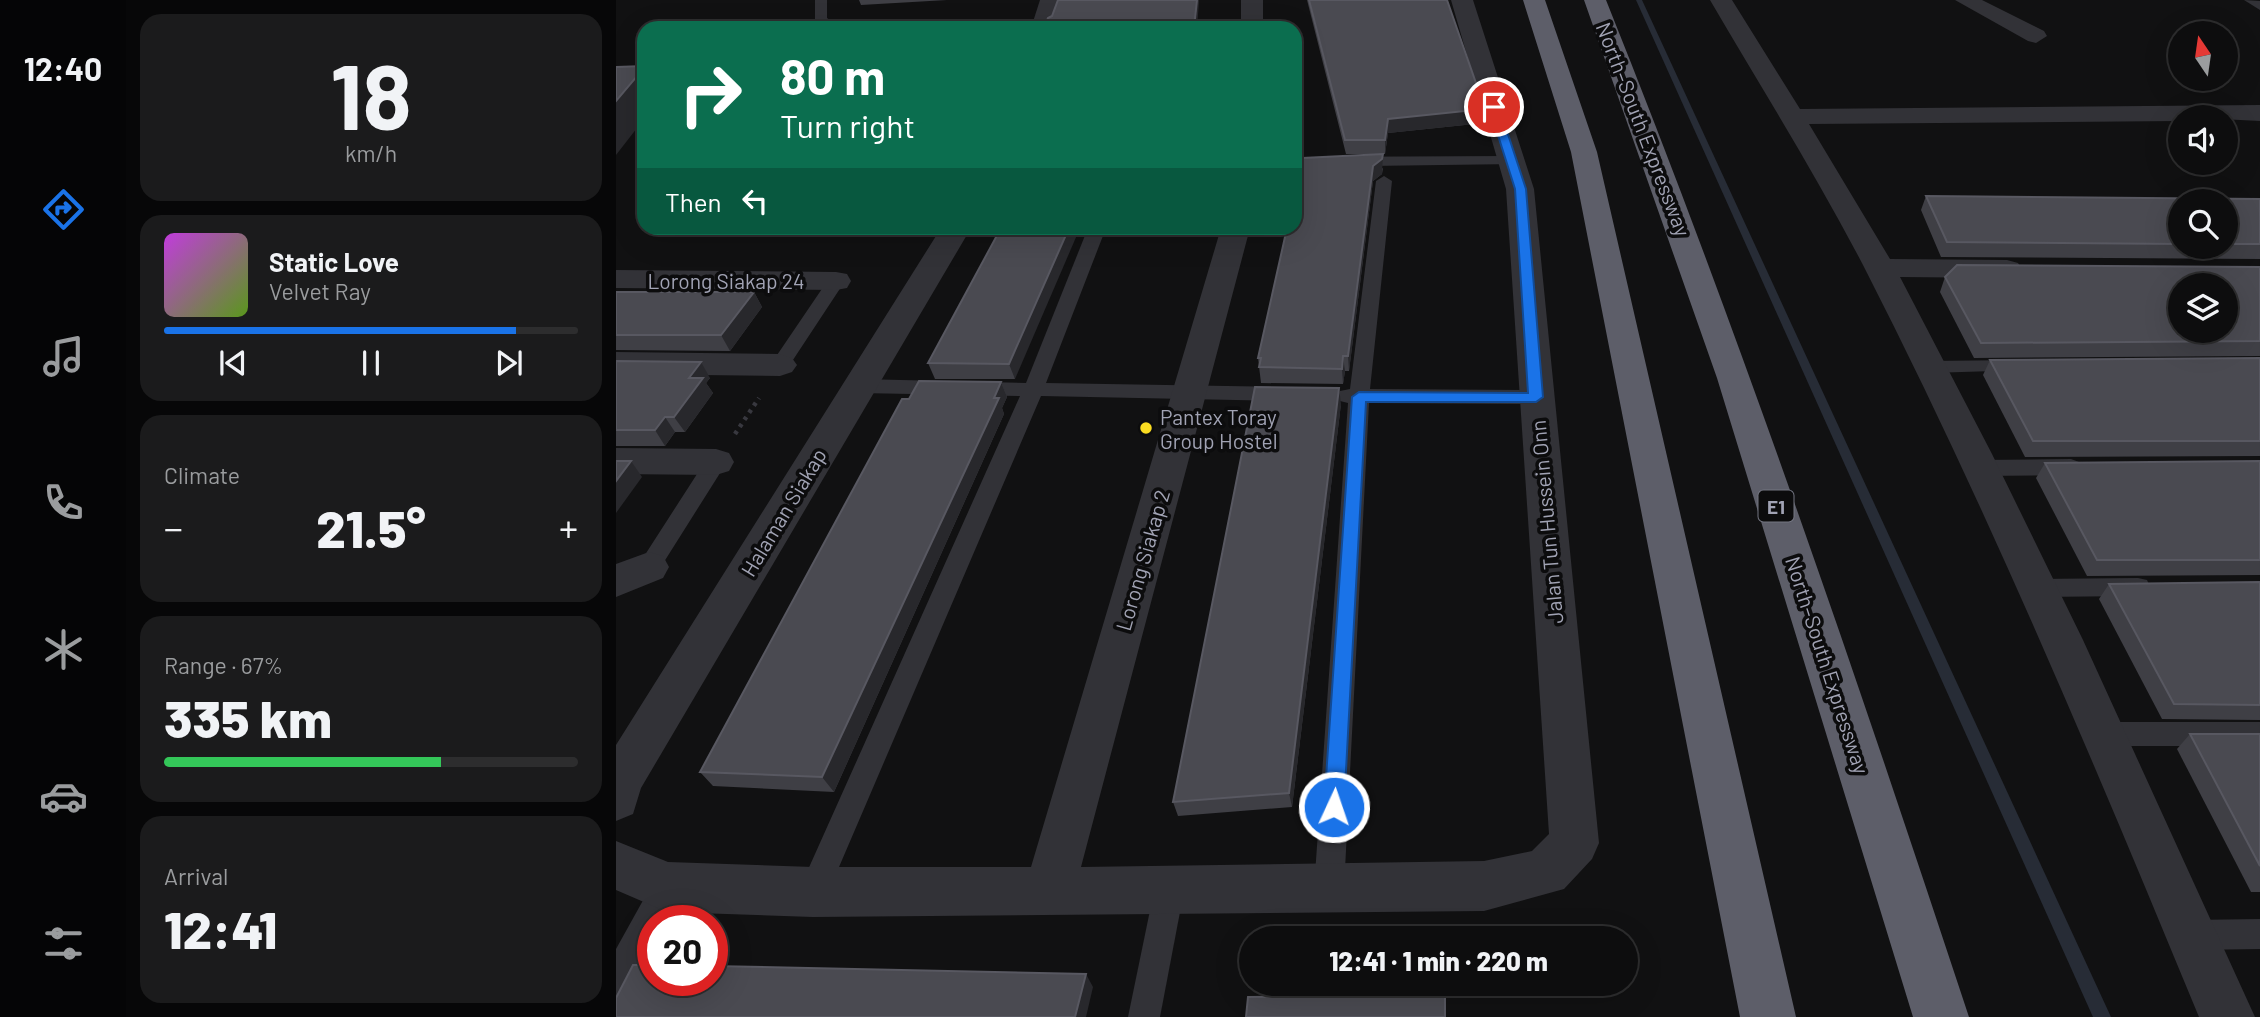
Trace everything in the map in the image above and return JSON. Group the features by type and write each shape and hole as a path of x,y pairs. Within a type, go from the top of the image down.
{"highway":[{"path":"1534,0 1584,152 1768,1017"},
{"name":"North–South Expressway","path":"1595,0 1663,173 1843,707 1941,1017"}],"street":[{"path":"1252,0 1252,21"},
{"name":"Jalan Tun Hussein Onn","path":"1329,889 1484,886 1546,872 1574,843 1520,189 1462,0"},
{"path":"1721,0 1879,268 1930,367 2106,734 2227,1017"},
{"path":"1966,0 2036,36"},
{"path":"1045,21 1054,1"},
{"path":"1790,117 2260,113"},
{"name":"Halaman Siakap","path":"616,799 618,784 952,235"},
{"name":"Lorong Siakap 2","path":"1049,891 1233,235"},
{"path":"1879,268 2029,269"},
{"name":"Lorong Siakap 24","path":"616,279 835,281"},
{"path":"616,363 780,365"},
{"path":"616,461 716,462"},
{"path":"616,865 667,887 813,892 1329,889"}],"lane":[{"path":"821,0 823,21"},
{"path":"2250,0 2260,6"},
{"path":"1302,162 1510,161"},
{"path":"1329,889 1359,397 1384,181"},
{"path":"813,892 1033,390 1094,235"},
{"path":"780,365 835,281"},
{"path":"1930,367 2040,366"},
{"path":"859,386 1307,395"},
{"path":"1333,396 1536,397"},
{"path":"632,574 716,462"},
{"path":"1979,468 2099,467"},
{"path":"2036,588 2168,586"},
{"path":"2106,734 2260,734"},
{"path":"616,981 667,887"},
{"path":"1144,1017 1169,891"},
{"path":"2192,935 2260,934"}],"path":[{"path":"716,462 780,365"}],"building":[{"path":"1058,0 1197,0 1195,21 1047,21 1052,16"},
{"path":"1309,0 1447,0 1485,109 1388,119 1385,140 1345,140"},
{"path":"637,66 637,76 616,101 616,67"},
{"path":"1383,154 1382,159 1373,166 1348,356 1343,356 1342,369 1259,367 1261,358 1258,358 1285,235 1302,235 1303,158"},
{"path":"1926,196 2168,198 2168,244 1947,242"},
{"path":"2238,199 2260,199 2260,244 2238,244"},
{"path":"997,235 1066,235 1009,364 928,363"},
{"path":"1957,265 2260,267 2260,341 2238,341 2238,273 2168,273 2168,342 1981,343 1945,277"},
{"path":"616,292 754,292 721,335 616,335"},
{"path":"2260,358 2260,441 2033,441 1990,360"},
{"path":"616,361 701,362 689,378 703,378 674,417 665,417 655,430 616,430"},
{"path":"919,381 1001,382 994,398 999,398 822,777 700,772 902,399 909,399"},
{"path":"1255,387 1339,388 1289,793 1173,802"},
{"path":"616,461 631,461 616,481"},
{"path":"2260,461 2260,560 2097,560 2045,463"},
{"path":"2260,582 2260,705 2174,704 2109,584"},
{"path":"2190,734 2260,734 2260,866"},
{"path":"633,965 637,965 637,996 728,996 728,966 1086,974 1075,1017 616,1017 616,998"},
{"path":"1445,996 1445,1017 1246,1017 1248,997"}],"waterway":[{"path":"1639,0 2102,1017"}],"place":[{"name":"Pantex Toray Group Hostel","path":"1146,428"}],"route":[{"path":"1334,807 1359,397 1536,397 1520,189 1494,107"}]}
